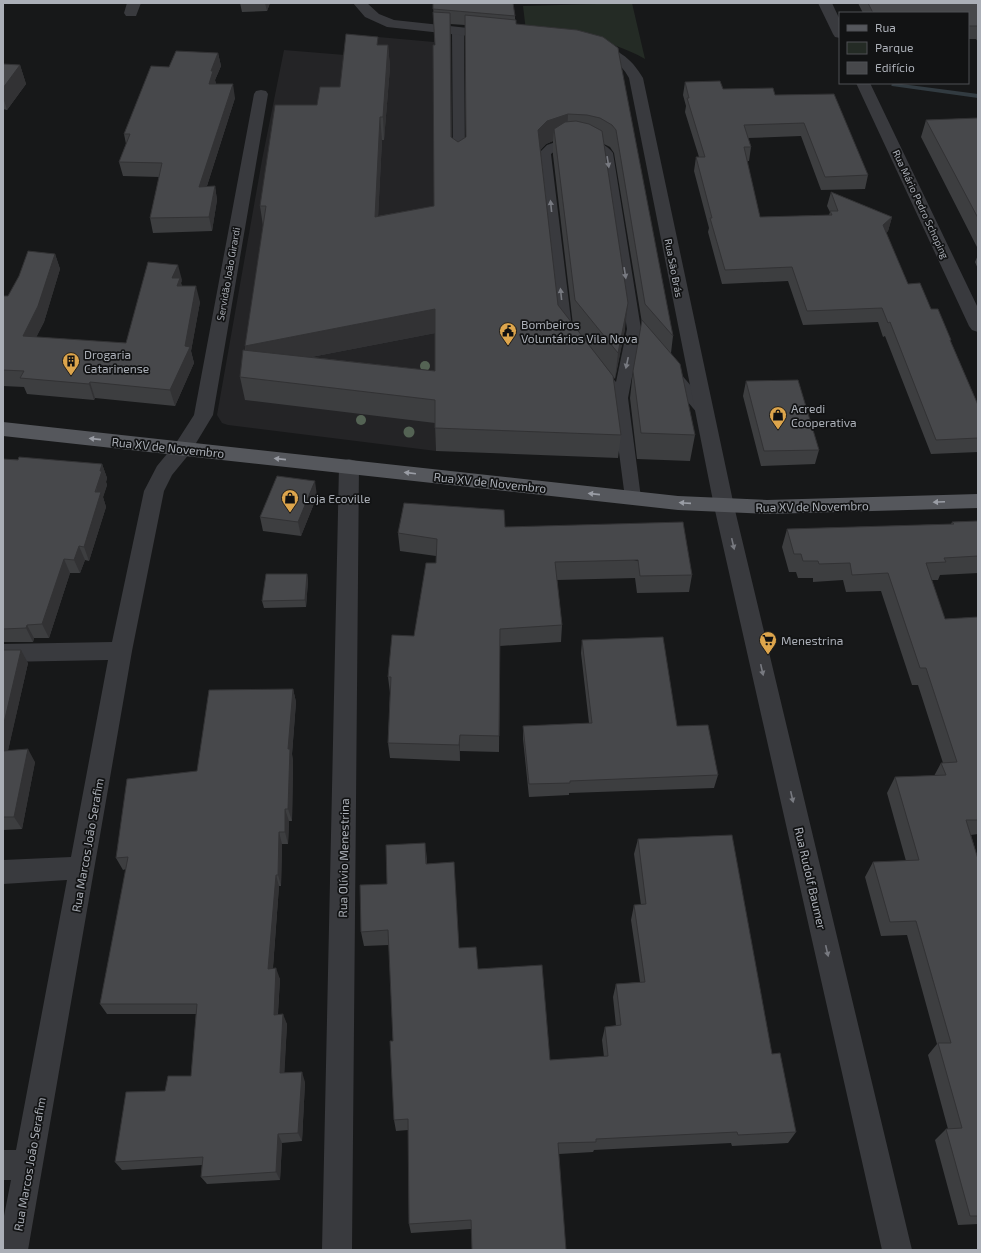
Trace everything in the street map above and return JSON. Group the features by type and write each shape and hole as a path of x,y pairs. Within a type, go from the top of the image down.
{"main road":[{"name":"Rua XV de Novembro","path":"3,429 633,498 724,506 814,507 978,501"}],"street":[{"path":"360,3 365,11 377,19 392,24 458,32 510,36"},
{"path":"825,3 839,32"},
{"name":"Rua São Brás","path":"579,43 600,48 624,59 636,78 703,410 724,506"},
{"name":"Rua Mário Pedro Schoping","path":"863,84 978,326"},
{"name":"Servidão João Girardi","path":"183,448 203,415 261,94"},
{"name":"Rua Marcos João Serafim","path":"14,1250 16,1165 82,868 121,651 154,491 164,471 183,448"},
{"name":"Rua Olívio Menestrina","path":"337,1250 349,466"},
{"name":"Rua Rudolf Baumer","path":"724,506 897,1250"},
{"path":"3,653 121,651"},
{"path":"3,872 82,868"}],"lane":[{"path":"458,32 459,160"},
{"path":"579,346 565,328 545,154 551,147 560,143 573,141 588,143 607,153 634,329 620,398 633,498"},
{"path":"634,329 644,340"},
{"path":"659,358 703,410"},
{"path":"592,363 620,398"}],"shaded area":[{"path":"356,35 434,42 436,451 228,425 222,423 217,415 262,160 284,50 345,55 346,38"}],"green space":[{"path":"632,3 645,59 616,46 602,42 573,36 526,31 523,6"}],"building":[{"path":"433,3 513,3 515,16 433,9"},
{"path":"868,3 978,3 978,26 969,26 969,12 872,12"},
{"path":"433,12 450,13 451,137 458,142 466,137 465,15 516,20 516,24 577,30 603,37 618,48 673,336 645,304 616,130 612,125 600,118 587,115 568,114 547,121 538,130 558,305 613,376 621,435 435,428 435,400 240,377 243,350 435,371 435,309 245,346 266,206 260,206 275,105 317,105 320,87 340,87 346,34 378,37 377,45 388,45 383,117 380,117 375,217 434,206 433,45 435,45"},
{"path":"176,51 218,53 211,71 213,71 209,84 233,84 199,187 215,186 209,217 150,218 162,163 119,162 130,134 124,134 151,66 169,67"},
{"path":"3,64 20,65 3,88"},
{"path":"720,81 723,89 773,88 775,95 834,94 868,175 825,177 804,123 744,125 751,147 744,147 760,217 832,215 830,211 838,211 831,192 892,217 883,225 908,284 920,283 931,309 938,309 978,405 978,438 936,440 890,322 888,323 882,308 807,311 792,267 725,270 710,218 712,218 696,157 705,157 687,98 689,98 685,82"},
{"path":"978,118 978,218 926,120"},
{"path":"576,121 589,124 602,131 628,303 618,353 575,300 554,129 565,122"},
{"path":"28,251 55,254 38,306 23,336 126,343 148,262 178,265 172,278 180,278 177,286 196,286 185,346 190,347 170,390 90,382 89,384 20,378 24,371 3,370 3,296 8,296 19,276"},
{"path":"642,320 680,364 695,435 641,433 633,371"},
{"name":"Acredi Cooperativa","path":"798,380 819,450 764,451 746,381"},
{"path":"19,457 102,464 100,471 102,471 95,492 101,492 84,547 79,546 74,560 64,559 42,624 27,625 26,628 3,629 3,459 18,460"},
{"path":"277,476 315,481 298,522 260,517"},
{"path":"404,503 504,510 505,527 683,522 692,575 640,576 638,560 555,562 562,625 500,629 499,736 460,735 459,745 388,743 391,677 388,677 392,635 414,636 426,563 436,563 437,539 398,533"},
{"path":"978,521 978,556 944,558 946,562 926,563 945,619 978,617 978,820 966,820 978,859 978,1216 970,1216 946,1129 962,1128 938,1043 951,1043 916,921 890,922 873,862 919,860 895,777 946,775 941,763 957,762 926,668 920,668 888,573 852,575 850,563 819,564 818,561 803,561 801,554 794,554 787,529 954,524 952,522"},
{"path":"266,574 307,574 305,600 262,601"},
{"path":"663,637 677,726 708,725 718,775 529,784 523,726 592,723 582,640"},
{"path":"3,650 21,650 3,727"},
{"path":"293,689 288,749 290,749 288,809 285,809 285,832 279,832 278,875 276,875 268,969 276,968 274,1015 283,1014 280,1073 302,1072 298,1133 278,1134 276,1172 201,1177 203,1157 115,1162 126,1092 165,1091 168,1076 191,1076 197,1004 100,1004 128,857 116,858 127,779 197,771 209,690"},
{"path":"28,749 14,817 3,817 3,751"},
{"path":"732,835 772,1054 780,1053 796,1132 738,1135 737,1132 596,1139 596,1142 558,1143 566,1250 472,1250 471,1220 409,1224 408,1119 394,1120 390,1041 393,1041 388,930 361,932 360,885 387,884 386,845 425,843 426,864 454,862 459,948 476,947 478,969 542,965 550,1060 608,1056 605,1027 621,1025 616,984 645,982 634,905 646,904 638,839"}],"waterway":[{"path":"894,85 978,96"}],"place":[{"name":"Bombeiros Voluntários Vila Nova","path":"508,346"},
{"name":"Drogaria Catarinense","path":"71,376"},
{"name":"Acredi Cooperativa","path":"778,430"},
{"name":"Loja Ecoville","path":"290,513"},
{"name":"Menestrina","path":"768,655"}]}
